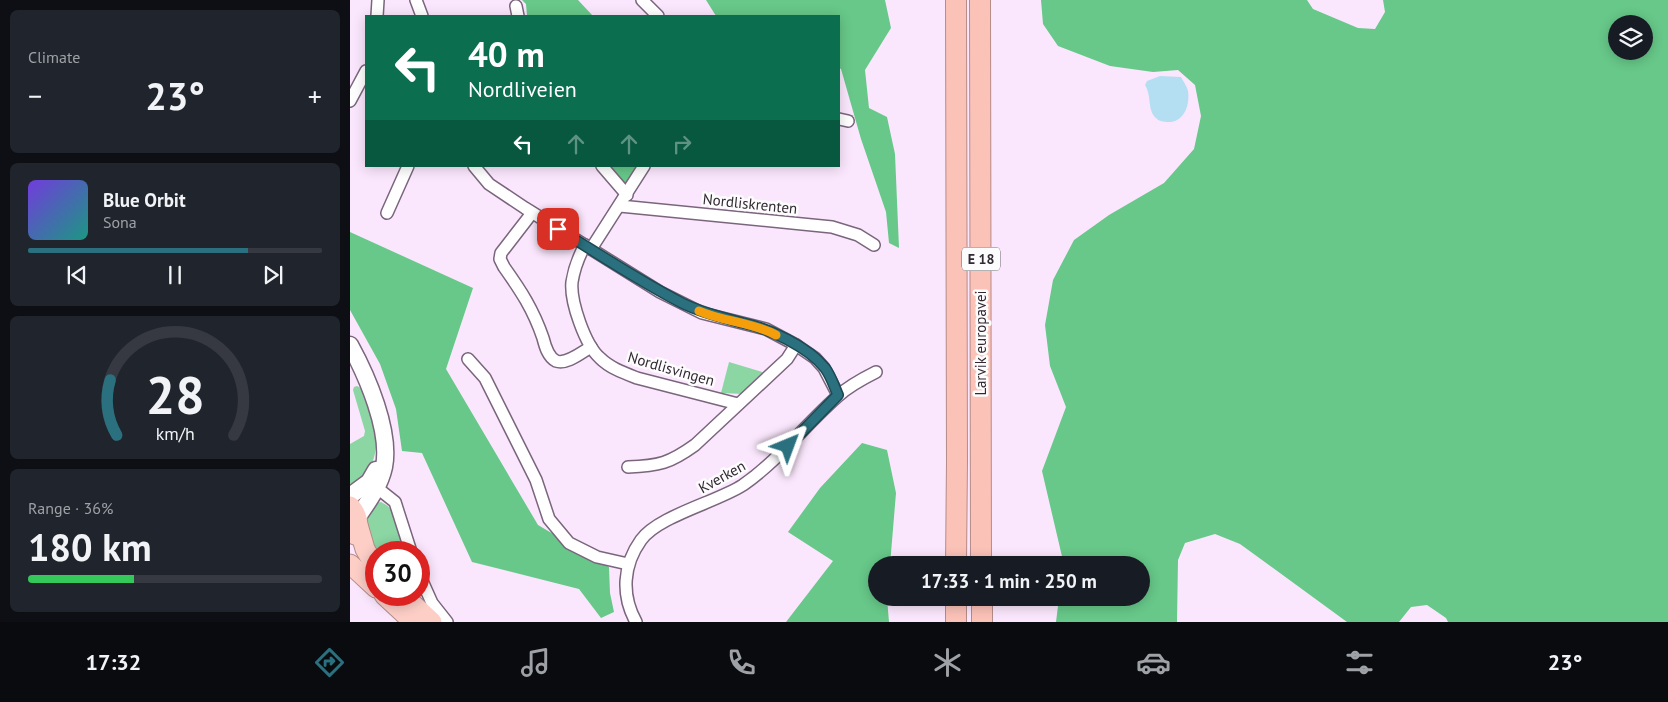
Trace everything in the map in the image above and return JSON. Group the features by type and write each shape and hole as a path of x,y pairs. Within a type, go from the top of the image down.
{"highway":[{"name":"Larvik europavei","path":"956,0 956,556"},
{"name":"Larvik europavei","path":"980,0 982,556"},
{"path":"350,542 357,532 355,516"},
{"path":"355,516 365,549"},
{"path":"350,564 365,578"},
{"path":"396,606 413,622"},
{"path":"415,606 432,622"},
{"path":"956,606 956,622"},
{"path":"982,606 982,622"}],"main road":[{"path":"350,345 375,401 384,444 373,485 355,516"},
{"path":"350,496 373,485"}],"street":[{"path":"377,15 378,0"},
{"path":"416,0 422,15"},
{"path":"642,0 657,15"},
{"path":"350,101 365,74"},
{"path":"387,213 408,167"},
{"path":"475,167 489,184 532,213 660,292 683,304 718,318 766,329 796,345 824,368 838,395"},
{"path":"603,167 627,195"},
{"name":"Nordlisvingen","path":"643,167 620,206 578,258 572,283 576,310 591,347 599,357 624,373 738,404"},
{"name":"Nordliskrenten","path":"620,206 832,227 858,235 874,245"},
{"path":"532,213 501,253 500,259 534,312 546,349 551,357 557,361 564,362 591,347"},
{"path":"628,467 665,463 680,456 695,445 786,359 796,345"},
{"path":"468,359 485,378 532,471 548,519 569,542 597,557 628,564"},
{"name":"Kverken","path":"636,622 631,613 625,588 628,564 641,539 662,522 742,486 764,469 838,395 876,372"},
{"path":"373,485 395,502 407,541"},
{"path":"430,599 447,622"}],"green space":[{"path":"522,0 578,0 592,15 527,15 526,4"},
{"path":"706,0 885,0 891,28 865,70 869,108 887,117 895,154 899,248 889,243 886,212 861,139 840,68 840,15 715,15"},
{"path":"1041,0 1307,0 1313,9 1358,28 1375,29 1385,12 1383,0 1668,0 1668,622 1448,622 1446,618 1427,605 1411,607 1399,622 1347,622 1240,544 1215,534 1185,543 1178,560 1177,622 1056,622 1058,606 1150,606 1150,556 1062,556 1042,471 1066,407 1050,366 1045,325 1053,280 1074,240 1109,215 1164,183 1194,149 1201,116 1195,85 1178,70 1153,72 1110,66 1058,46 1043,24"},
{"path":"606,167 637,167 625,189"},
{"path":"350,232 473,288 446,369 538,525 609,567 610,593 614,612 601,618 579,589 472,562 422,453 402,451 396,409 380,364 350,310"},
{"path":"729,362 766,373 744,394 721,393"},
{"path":"357,386 361,388 369,409 376,442 372,464 358,481 350,486 350,444 364,436 365,431 353,390"},
{"path":"862,443 887,450 896,493 891,556 868,556 868,606 888,606 889,622 786,622 833,561 788,532 820,488"},
{"path":"381,502 392,511 401,541 372,541 367,524 367,516 373,505"}],"water":[{"path":"1160,76 1181,77 1187,89 1188,101 1186,111 1176,121 1159,120 1151,111 1145,85 1147,81"}],"slow traffic":[{"path":"699,311 718,318 766,329 776,335"}],"route":[{"path":"558,229 660,292 683,304 718,318 766,329 796,345 814,358 824,368 838,395 788,446"}]}
